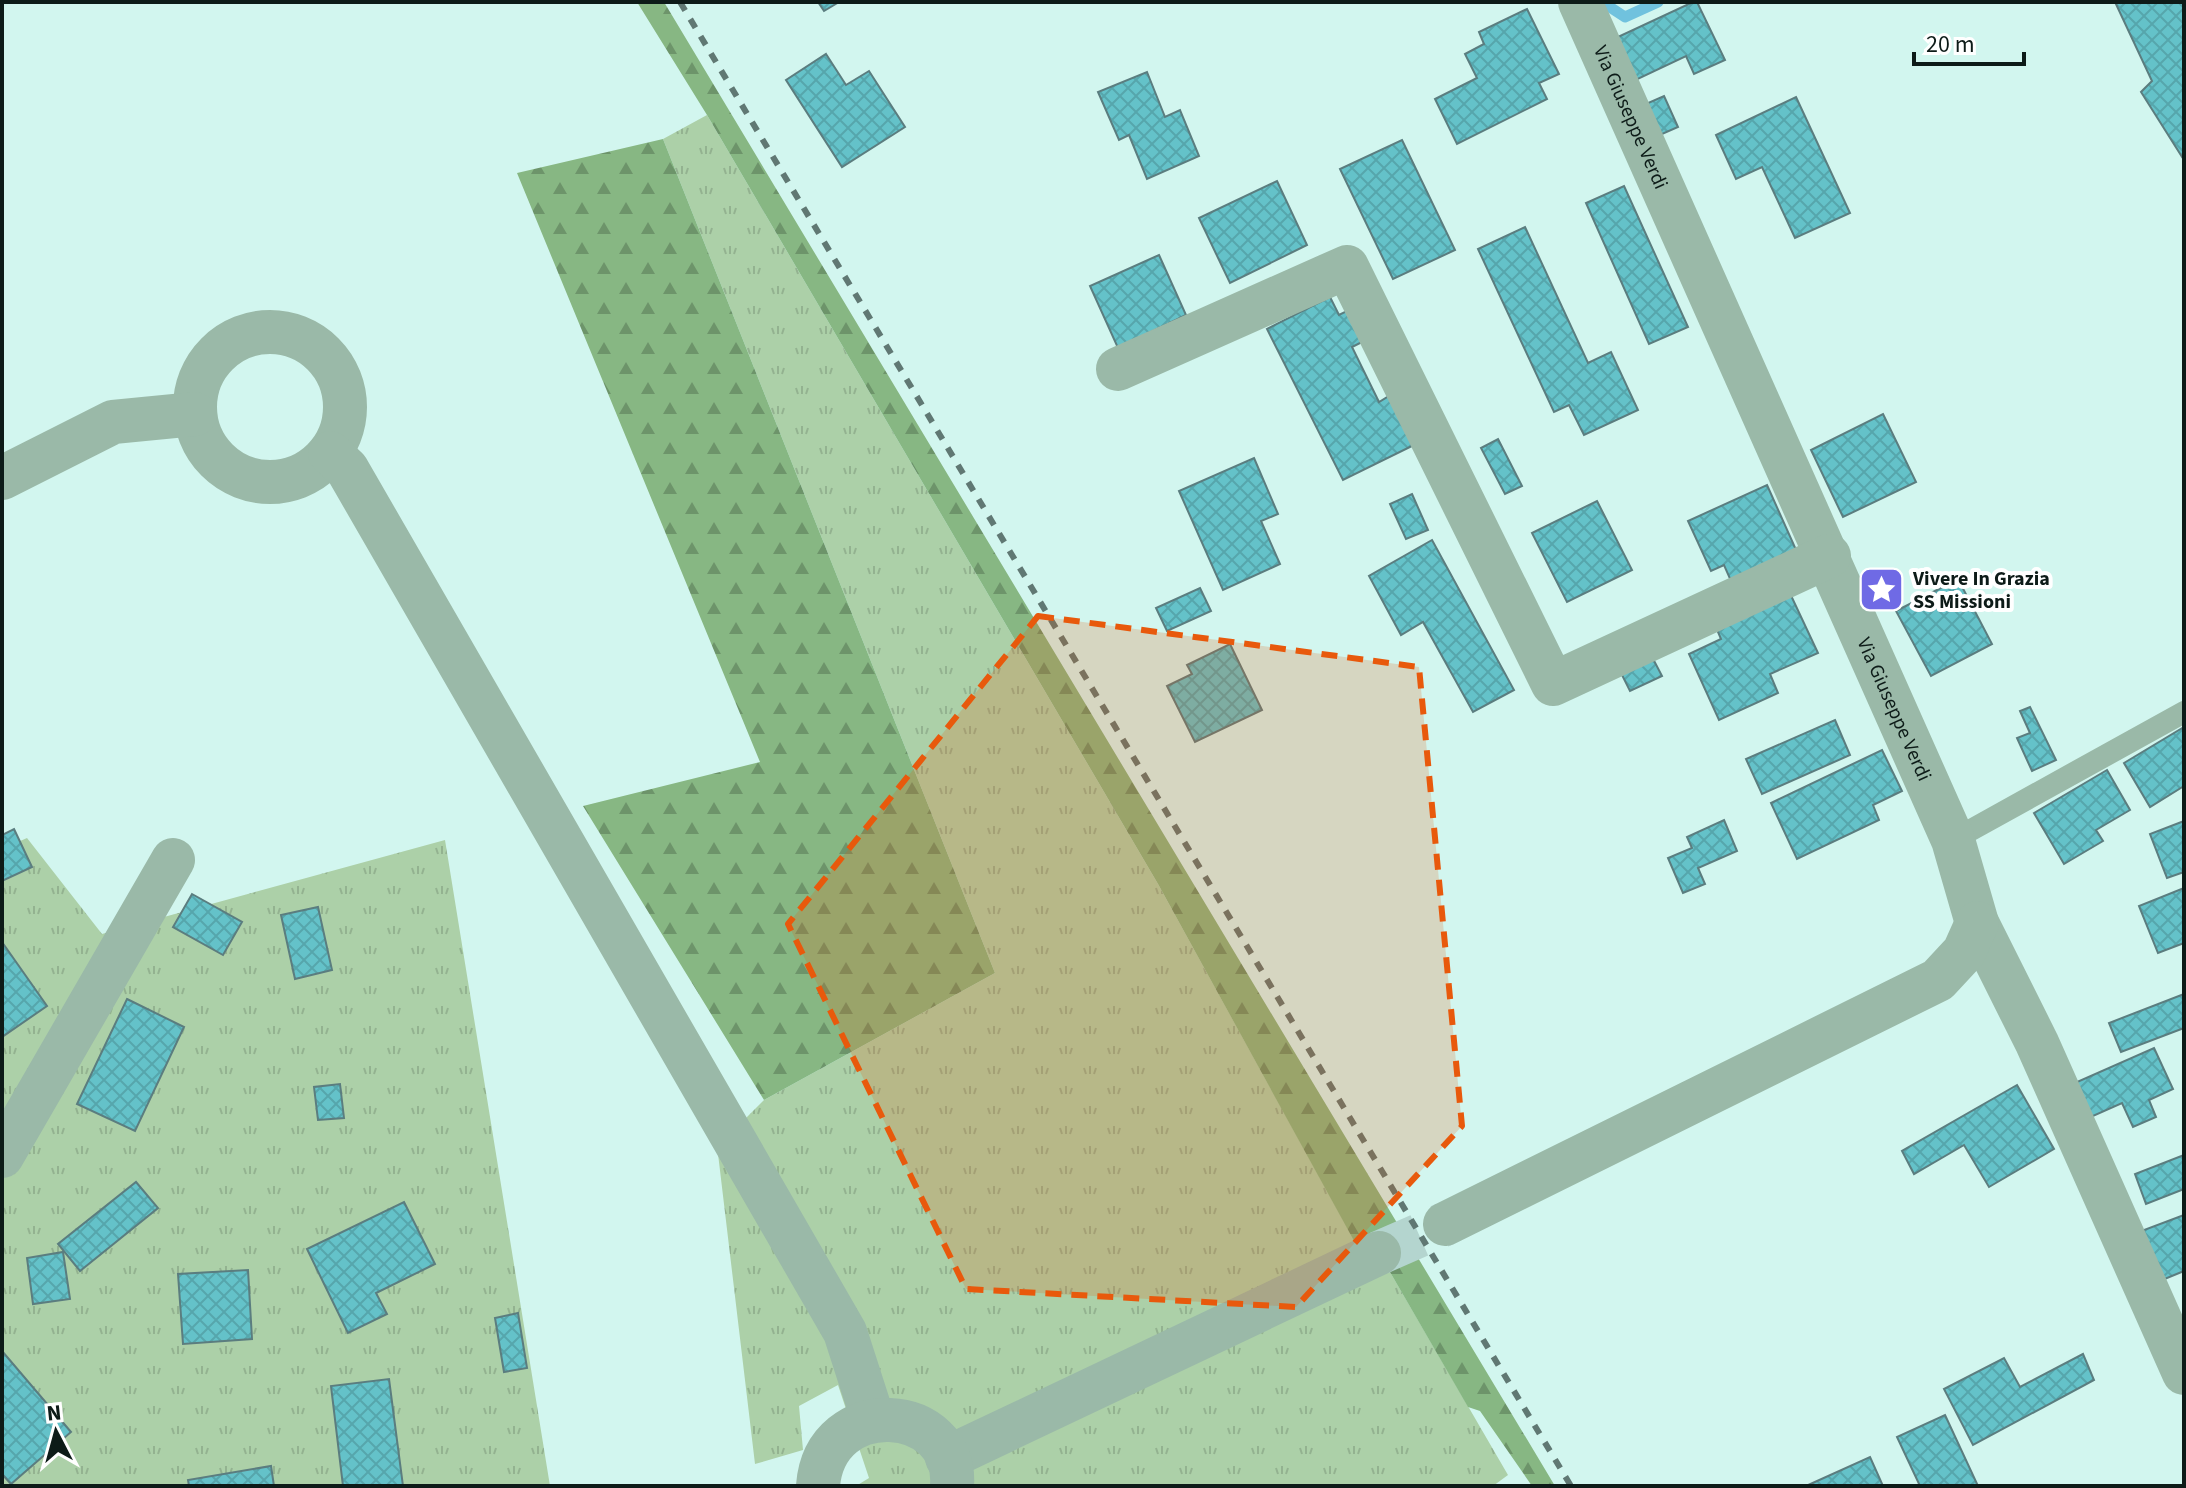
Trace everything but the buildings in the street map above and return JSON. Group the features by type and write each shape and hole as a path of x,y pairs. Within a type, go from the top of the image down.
{"street":[{"name":"Via Giuseppe Verdi","path":"1580,2 1953,840 1977,923 2037,1043 2184,1373"},
{"path":"1118,369 1347,267 1553,684 1829,556"},
{"path":"193,430 201,379 222,349 243,337 267,332 291,335 313,346 330,362 342,384 346,408 341,432 325,466"},
{"path":"2,478 113,422 193,430 216,460 249,479 261,482 287,481 325,466 347,469 845,1332 873,1419"},
{"path":"2,1156 173,860"},
{"path":"1445,1224 1938,980 1964,952 1977,923"},
{"path":"818,1486 823,1462 834,1442 852,1428 873,1419 895,1419 917,1426 935,1440 950,1472 1371,1256"}],"lane":[{"path":"1953,840 2184,712"}],"path":[{"path":"193,430 226,486 259,498 273,497 325,466"}],"highlighted area":[{"path":"1038,616 1419,667 1462,1126 1296,1307 966,1289 788,924"}],"green space":[{"path":"637,2 664,2 1555,1486 1532,1486 1480,1411 1468,1407 1379,1253 1364,1259 1158,884 707,115"},
{"path":"707,115 1158,884 1364,1258 1379,1253 1508,1475 1493,1486 856,1486 869,1478 838,1385 799,1406 803,1450 755,1464 716,1137 743,1121 764,1100 995,973 663,139"},
{"path":"663,139 995,973 764,1100 583,806 760,762 517,173"},
{"path":"27,838 102,934 445,840 550,1486 2,1486 2,849"}],"waterway":[{"path":"1602,2 1625,17 1658,2"}],"tunnel":[{"path":"1379,1253 1445,1224"}],"railway":[{"path":"680,2 1571,1486"}],"place":[{"name":"Vivere In Grazia SS Missioni","path":"1882,590"}]}
